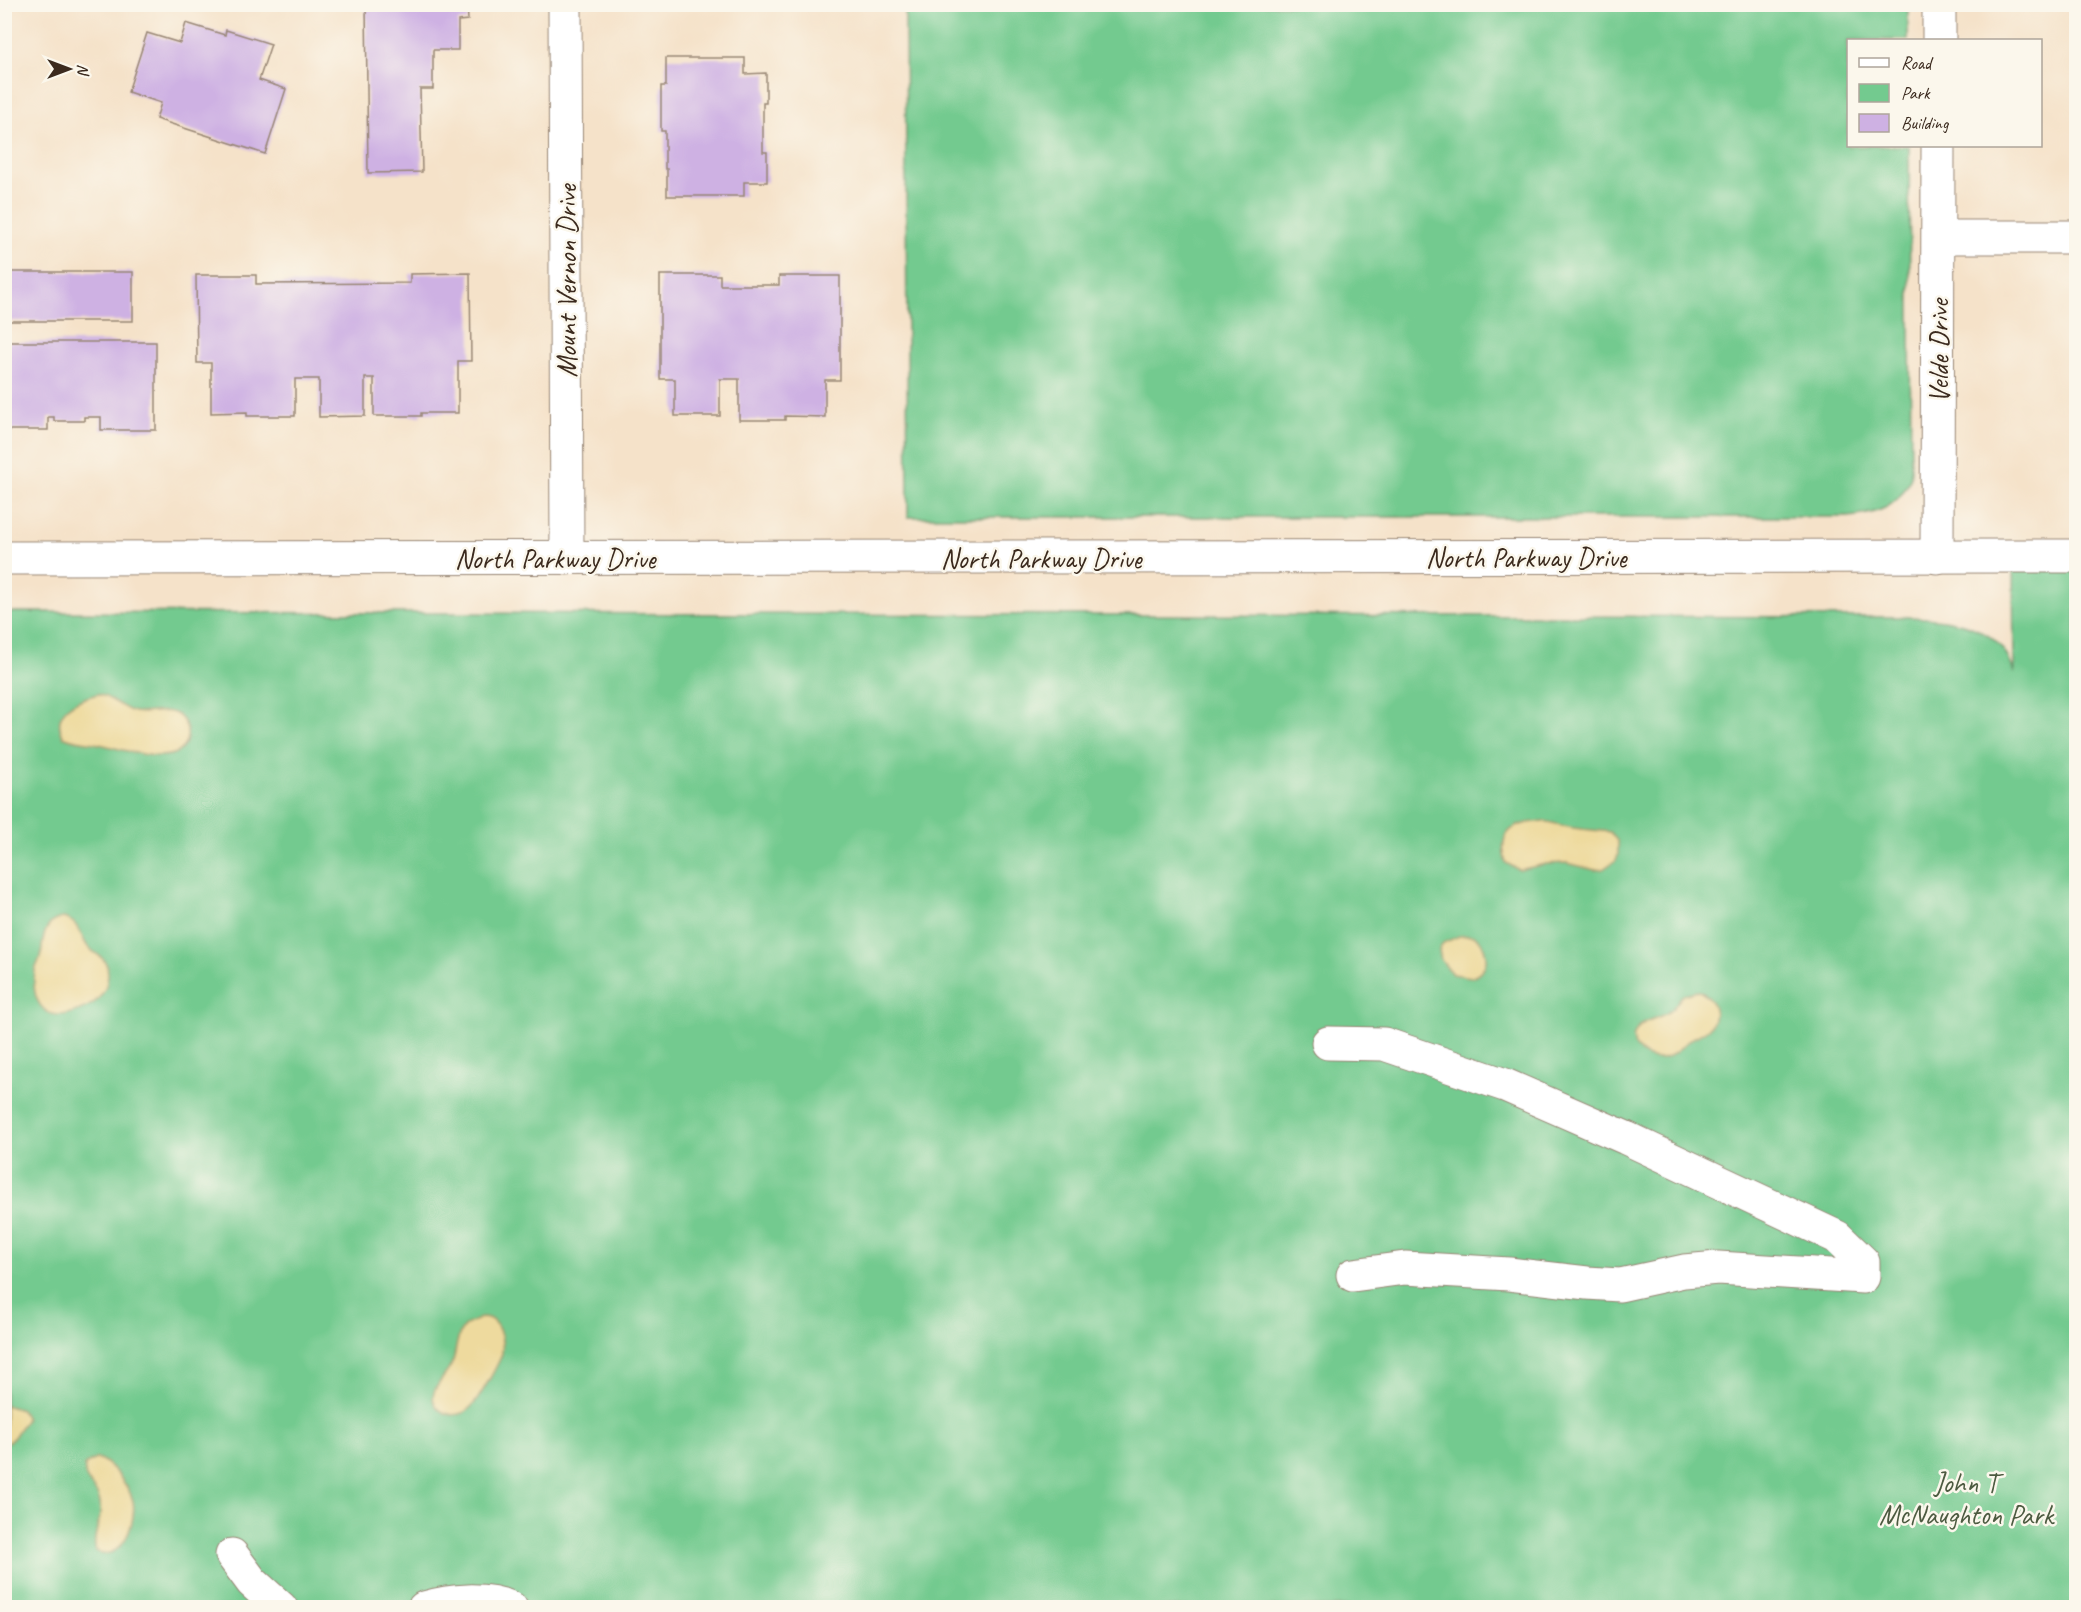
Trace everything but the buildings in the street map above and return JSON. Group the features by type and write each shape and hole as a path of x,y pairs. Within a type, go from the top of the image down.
{"main road":[{"name":"Mount Vernon Drive","path":"565,4 567,558"},
{"path":"1939,4 1939,39"},
{"name":"Velde Drive","path":"1937,556 1938,147"},
{"path":"1938,237 2076,237"},
{"name":"North Parkway Drive","path":"4,558 2076,556"},
{"path":"1328,1043 1384,1044 1505,1085 1626,1138 1837,1237 1863,1262 1863,1277 1718,1268 1684,1270 1620,1285 1509,1274 1405,1269 1353,1275"},
{"path":"232,1555 252,1582 281,1608"},
{"path":"424,1608 464,1602 496,1602 511,1608"}],"green space":[{"path":"905,5 1908,5 1908,39 1847,39 1847,147 1909,147 1911,476 1901,495 1887,507 1869,514 1848,517 908,517"},
{"name":"John T McNaughton Park","path":"2013,557 2076,557 2076,1607 5,1607 5,612 1905,617 1956,622 1986,634 1999,644 2008,657 2014,674"}],"sand":[{"path":"98,694 131,711 143,713 163,711 175,714 182,719 187,730 187,738 182,748 174,754 149,755 63,736 60,720 63,713 74,703"},
{"path":"1544,821 1573,828 1610,832 1618,842 1616,860 1603,869 1595,870 1567,863 1546,864 1519,870 1506,863 1504,843 1510,830 1524,824"},
{"path":"63,918 75,924 88,946 103,959 106,963 108,977 104,990 96,1001 80,1010 61,1015 45,1011 40,1005 34,981 46,930 52,922"},
{"path":"1459,936 1478,938 1485,950 1484,967 1472,977 1452,974 1441,960 1439,950 1443,943"},
{"path":"1699,991 1714,1007 1714,1018 1708,1029 1666,1058 1651,1058 1637,1049 1634,1039 1641,1025 1667,1013 1685,994"},
{"path":"483,1317 497,1325 502,1342 501,1357 473,1405 459,1414 445,1413 435,1404 434,1392 452,1363 460,1332 467,1325"},
{"path":"5,1405 21,1410 26,1419 14,1437 5,1445"},
{"path":"97,1458 119,1476 128,1489 134,1509 126,1538 113,1551 105,1553 96,1551 95,1540 100,1503 85,1471 85,1465"}]}
